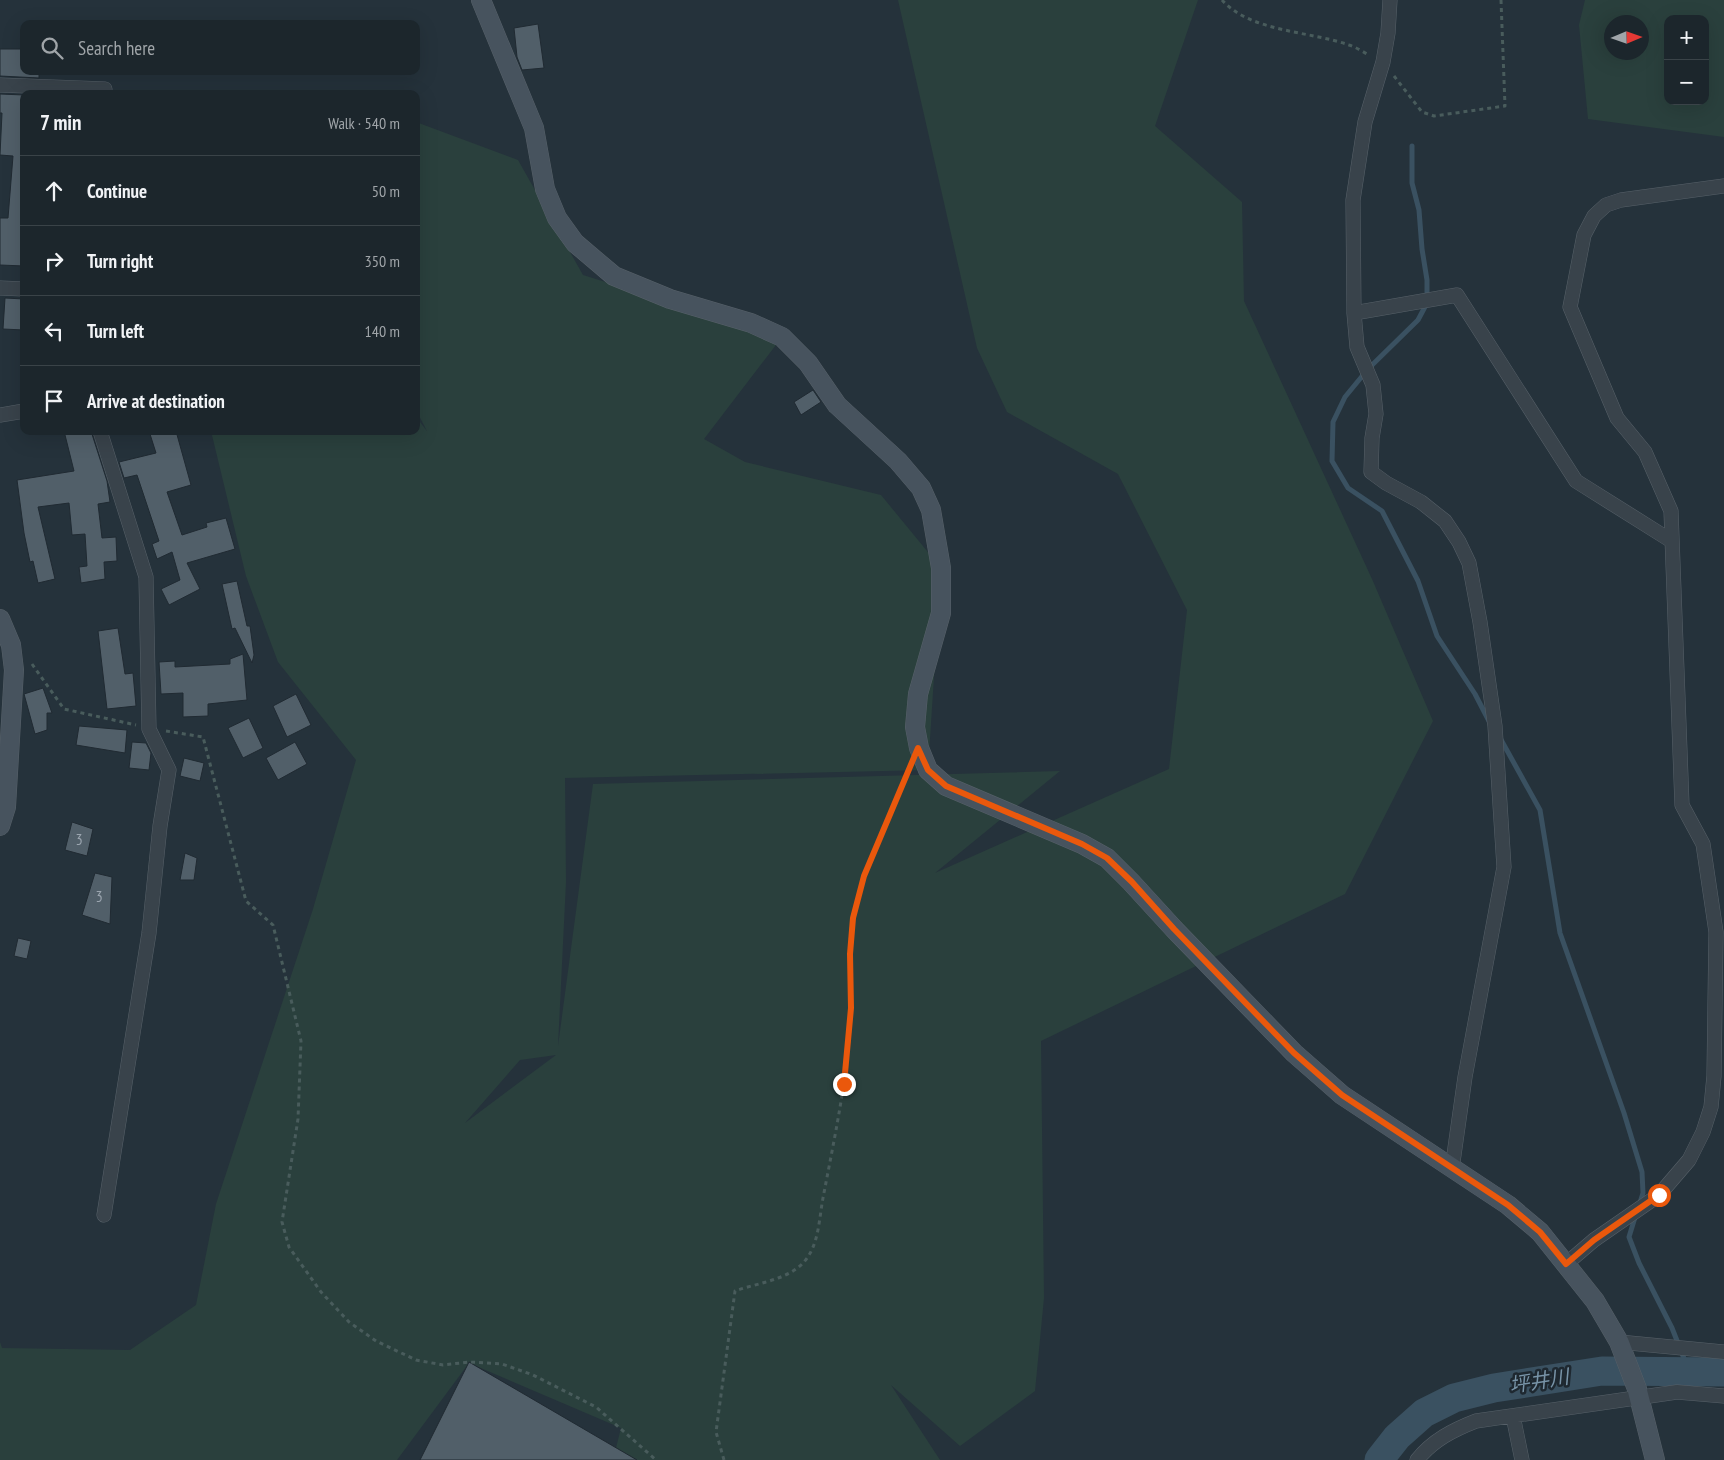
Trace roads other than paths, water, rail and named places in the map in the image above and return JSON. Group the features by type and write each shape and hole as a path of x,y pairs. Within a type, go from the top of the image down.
{"street":[{"path":"480,0 534,128 545,189 558,218 574,243 614,276 670,299 751,323 782,337 808,363 837,405 898,461 921,488 931,510 941,568 941,613 918,694 915,727 918,748 928,770 946,786 1082,844 1107,858 1294,1053 1342,1095 1508,1205 1540,1232 1595,1301 1621,1346 1638,1393 1655,1460"},
{"path":"1390,0 1388,33 1383,62 1365,122 1353,200 1356,347 1373,385 1376,414 1372,438 1371,472 1386,483 1421,502 1445,521 1459,542 1469,563 1494,726 1504,867 1465,1077 1452,1169"},
{"path":"0,85 104,90"},
{"path":"1566,1264 1594,1240 1659,1195 1689,1160 1703,1132 1719,1074 1720,934 1703,844 1682,805 1670,540 1671,511 1645,452 1617,418 1570,307 1584,235 1594,216 1606,205 1621,200 1724,186"},
{"path":"0,288 20,289"},
{"path":"1354,313 1457,295 1576,481 1670,540"},
{"path":"0,415 20,412"},
{"path":"101,435 146,577 149,729 169,770 160,826 149,933 104,1215"},
{"path":"0,619 11,645 14,670 6,806 0,826"},
{"path":"1621,1346 1724,1352"},
{"path":"1417,1460 1427,1448 1453,1430 1476,1421 1638,1393 1677,1392 1724,1396"},
{"path":"1513,1416 1522,1460"}],"waterway":[{"path":"1412,146 1412,183 1419,210 1427,280 1427,303 1418,320 1368,369 1345,397 1333,422 1332,461 1348,488 1382,511 1418,581 1437,636 1475,694 1490,723"},
{"path":"1499,736 1540,810 1560,933 1624,1113 1642,1172 1643,1193 1639,1206"},
{"path":"1636,1214 1629,1237 1639,1263 1672,1328 1689,1371"},
{"name":"坪井川","path":"1379,1460 1397,1437 1424,1413 1454,1398 1494,1388 1602,1371 1724,1372"}]}
